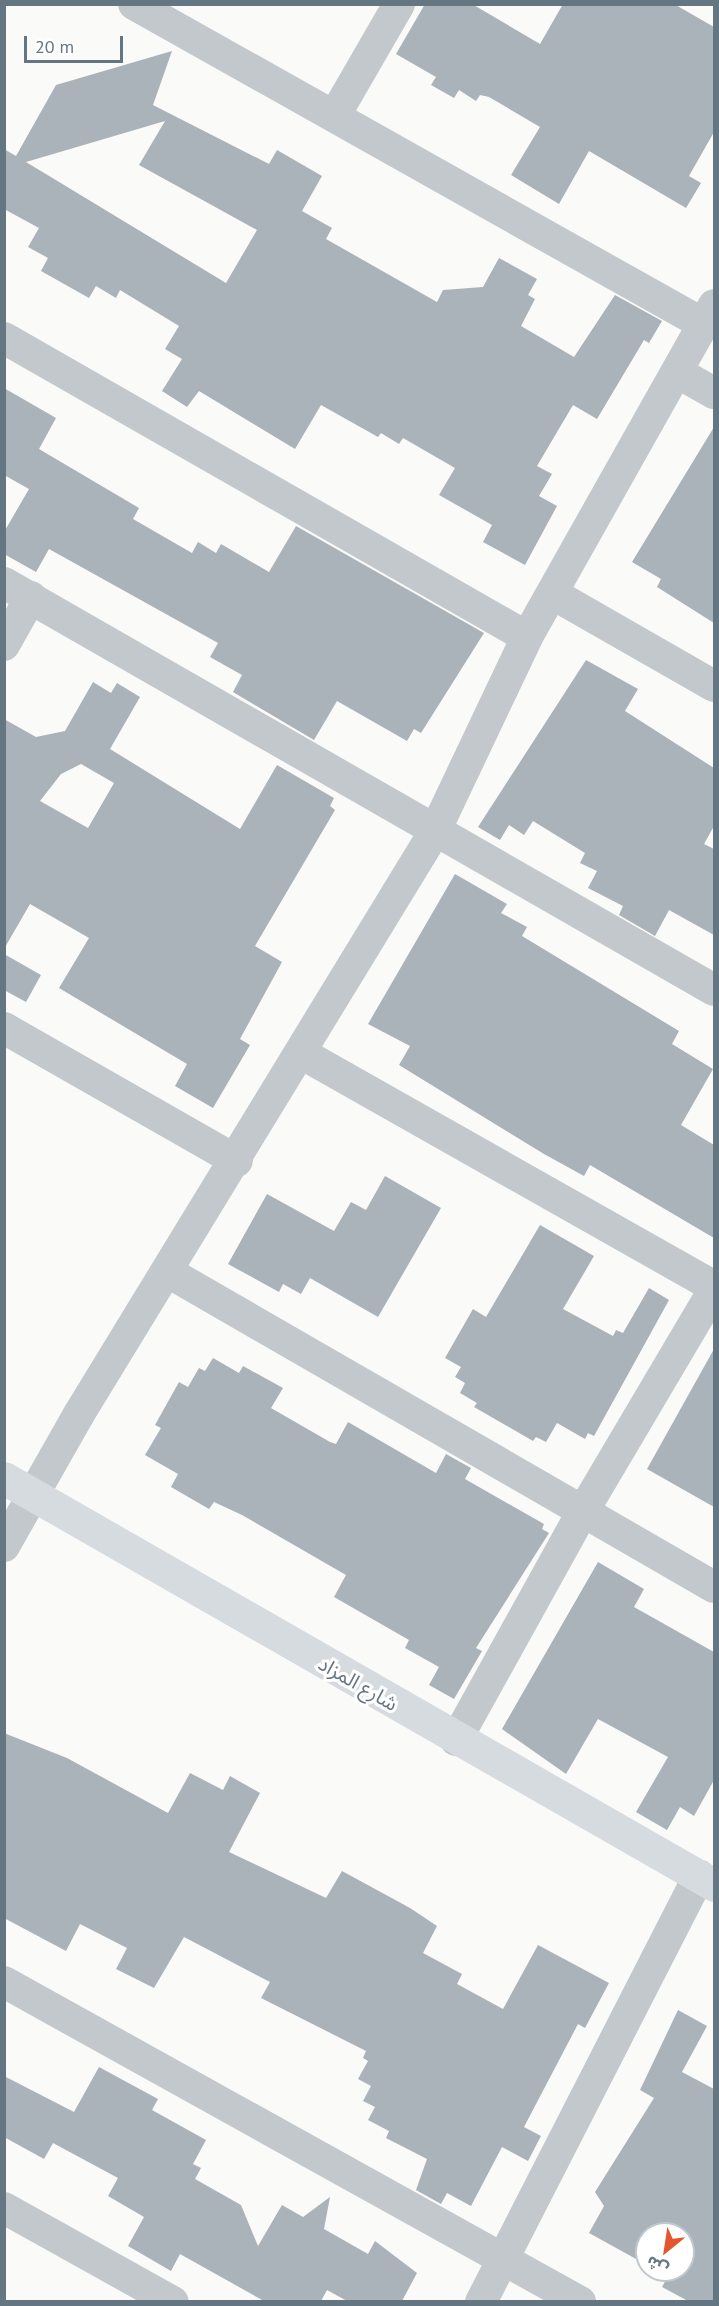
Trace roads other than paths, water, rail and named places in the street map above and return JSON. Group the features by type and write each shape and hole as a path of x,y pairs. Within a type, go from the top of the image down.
{"street":[{"path":"4,1546 435,831 527,637 555,595 709,315 335,115 134,4"},
{"path":"335,115 399,4"},
{"path":"4,338 527,637"},
{"path":"677,372 714,393"},
{"path":"4,645 18,590 714,990"},
{"path":"555,595 714,686"},
{"path":"4,1028 237,1161"},
{"path":"301,1053 714,1288 582,1513 456,1740"},
{"path":"168,1272 582,1513 714,1587"},
{"name":"شارع المزاد","path":"4,1478 456,1740 707,1881"},
{"path":"481,2301 707,1881"},
{"path":"4,1982 580,2301"},
{"path":"4,2208 173,2301"}]}
